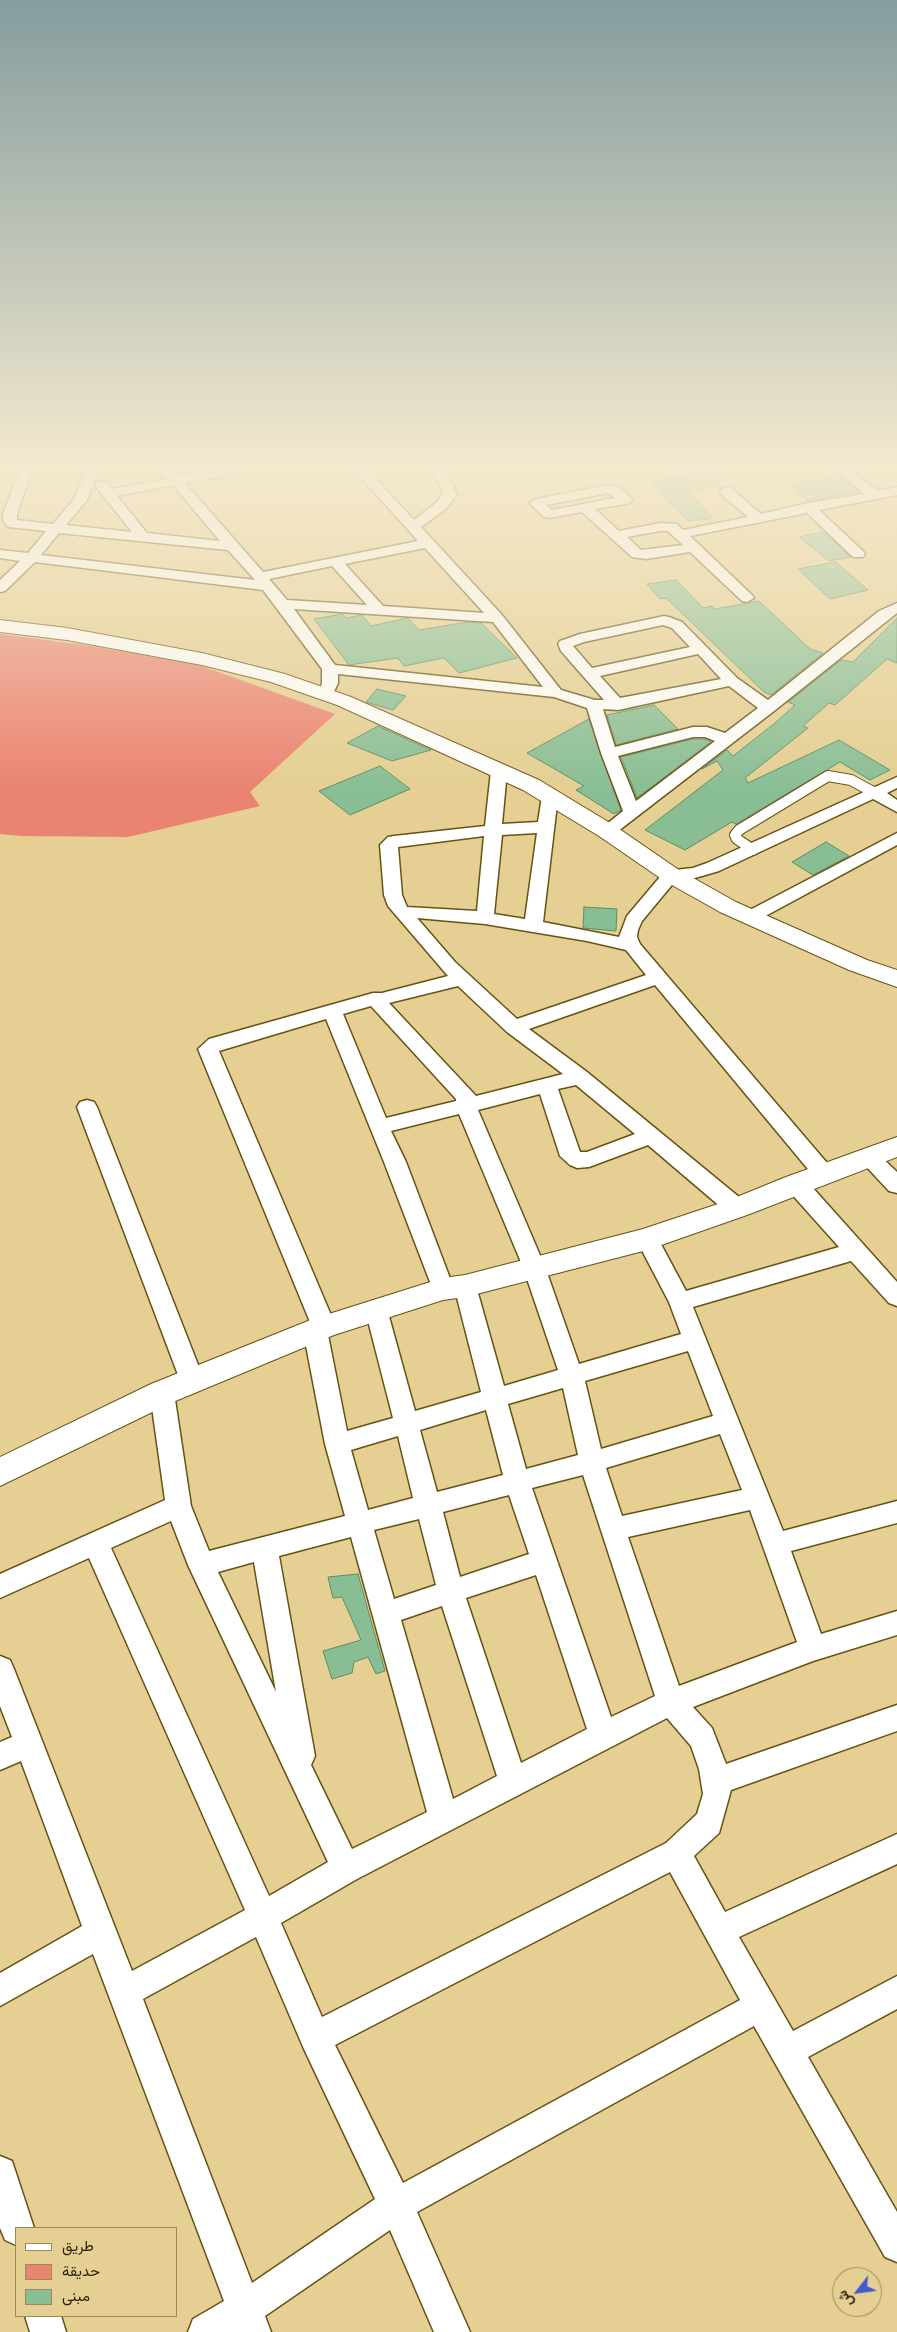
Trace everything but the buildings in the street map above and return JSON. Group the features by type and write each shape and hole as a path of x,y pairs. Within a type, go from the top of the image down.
{"main road":[{"path":"0,626 67,634 202,659 278,678 326,695 499,771 550,796 607,831 671,875 728,907 752,916 858,965 897,979"},
{"path":"0,1472 192,1380 319,1328 376,1309 454,1287 647,1239 738,1208 796,1184 825,1175 897,1147"}],"street":[{"path":"0,588 16,573"},
{"path":"176,573 263,581 294,573"},
{"path":"256,573 283,604 330,669 330,682 326,695"},
{"path":"346,573 378,609"},
{"path":"454,573 496,618 556,693"},
{"path":"721,573 747,598"},
{"path":"283,604 496,618"},
{"path":"607,831 768,708 884,614 897,607"},
{"path":"618,704 566,648 565,644 580,638 664,620 677,625 732,681 768,708"},
{"path":"590,673 702,649"},
{"path":"330,669 556,693 594,705 618,704 732,681"},
{"path":"594,705 609,753 632,812"},
{"path":"609,753 698,732 707,732 726,739"},
{"path":"485,918 499,771"},
{"path":"825,1175 632,946 628,937 633,920 671,875 695,873 753,850 897,782"},
{"path":"875,793 897,807"},
{"path":"534,926 550,796"},
{"path":"546,827 399,839 390,843 393,895 397,906 425,941 461,979 514,1027 580,1076 738,1208"},
{"path":"752,916 897,838"},
{"path":"403,912 485,918 587,935 632,946"},
{"path":"514,1027 659,976"},
{"path":"444,1819 337,1444 319,1328 208,1049 216,1044 332,1010 461,979"},
{"path":"315,2038 676,1853 709,1823 717,1794 713,1769 702,1738 672,1702 612,1529 592,1462 572,1377 534,1267 466,1106 466,1097 380,1005 382,999"},
{"path":"332,1010 379,1127 454,1287 495,1399 517,1482 603,1736"},
{"path":"379,1127 547,1086 580,1076"},
{"path":"547,1086 571,1156 577,1160 589,1159 650,1136"},
{"path":"87,1107 192,1380"},
{"path":"869,1157 897,1185"},
{"path":"796,1184 897,1297"},
{"path":"647,1239 680,1302 758,1497 813,1649"},
{"path":"680,1302 856,1251"},
{"path":"376,1309 451,1592 513,1782"},
{"path":"337,1444 694,1340"},
{"path":"162,1394 178,1506 201,1565 346,1868"},
{"path":"201,1565 592,1462 727,1422"},
{"path":"612,1529 758,1497"},
{"path":"0,1586 178,1506"},
{"path":"775,1544 897,1512"},
{"path":"96,1544 264,1916 315,2038 396,2205 452,2332"},
{"path":"264,1547 305,1781"},
{"path":"384,1614 544,1561"},
{"path":"125,1992 264,1916 346,1868 672,1702 813,1649 897,1623"},
{"path":"0,1669 249,2320"},
{"path":"715,1782 897,1718"},
{"path":"0,1756 28,1744"},
{"path":"718,1931 897,1849"},
{"path":"676,1853 760,2006 897,2244"},
{"path":"0,1990 100,1933"},
{"path":"787,2051 897,1992"},
{"path":"206,2332 249,2320 396,2205 760,2006"},
{"path":"0,2173 17,2227"},
{"path":"43,2317 48,2332"}],"lane":[{"path":"753,850 737,839 735,834 828,776 851,780 875,793"}],"green space":[{"path":"0,634 92,646 199,665 335,714 250,792 260,806 128,837 21,836 0,834"}]}
